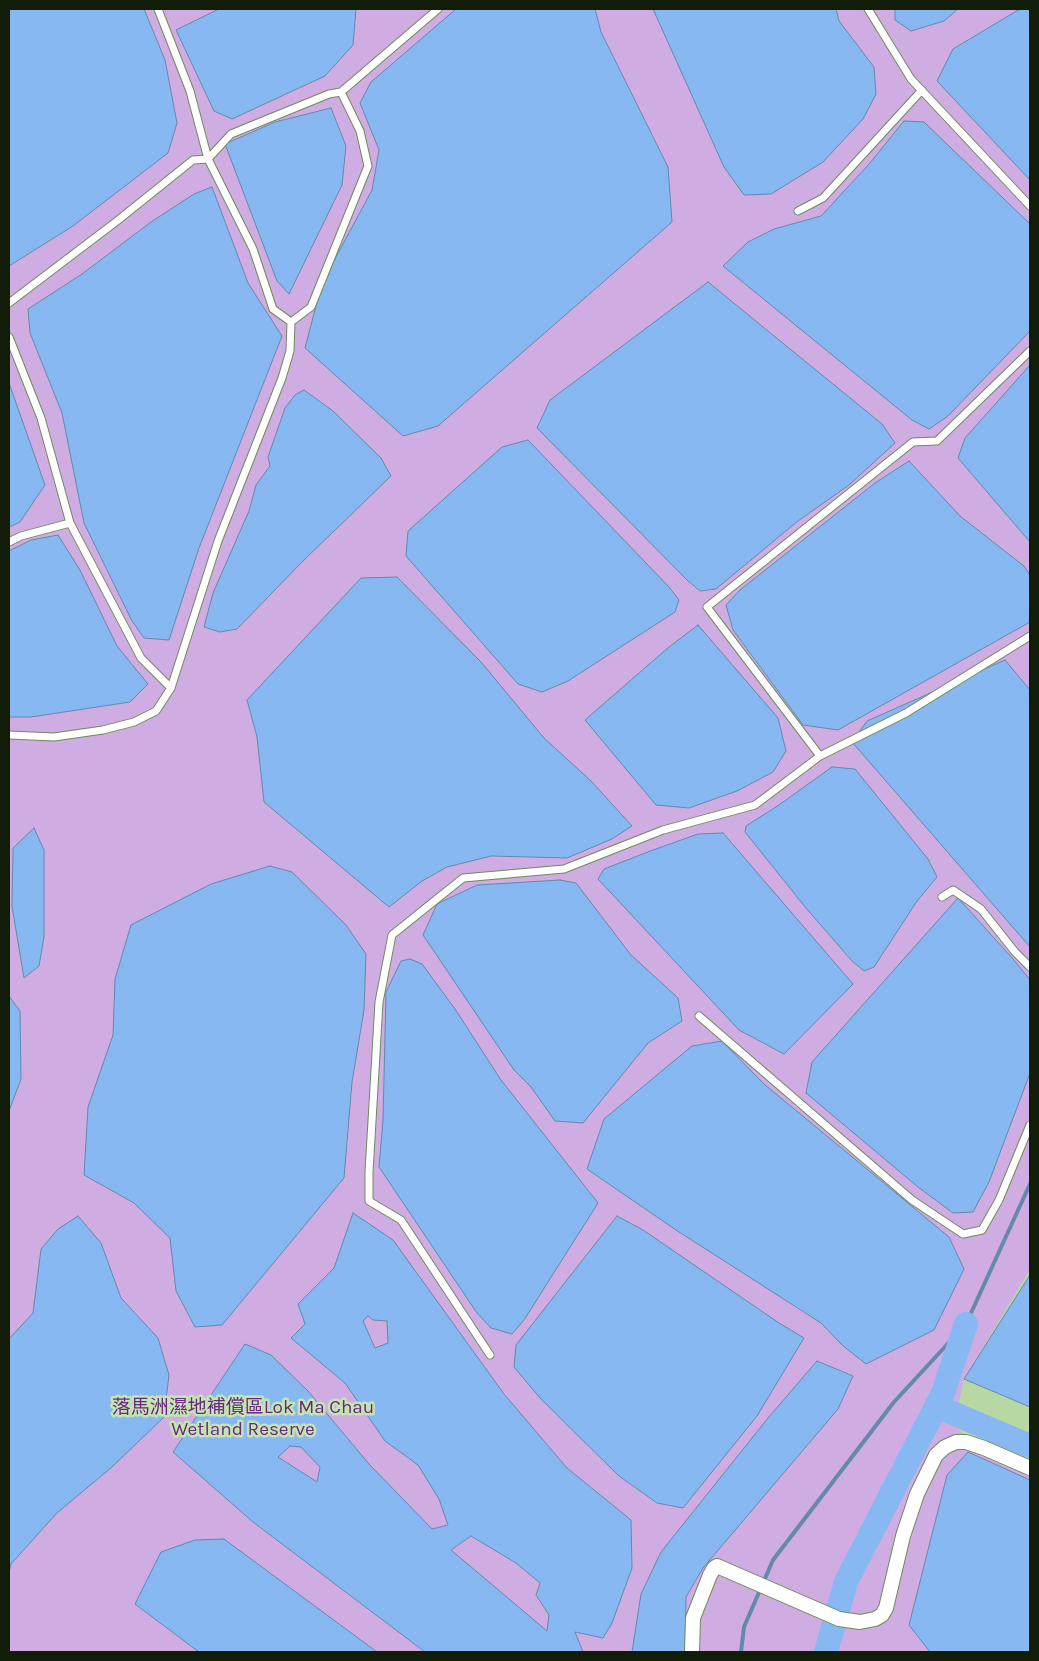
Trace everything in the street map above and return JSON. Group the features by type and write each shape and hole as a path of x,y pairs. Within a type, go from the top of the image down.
{"street":[{"path":"692,1652 693,1618 714,1568 717,1566 839,1619 867,1622 875,1620 882,1615 886,1608 903,1536 918,1494 936,1455 945,1447 956,1442 966,1442 1030,1468"}],"lane":[{"path":"158,9 190,92 208,159 253,249 273,309 291,322"},
{"path":"9,303 117,221 193,160 208,159 231,134 329,94 342,92 438,9"},
{"path":"868,9 911,79 1030,206"},
{"path":"798,211 823,198 922,90"},
{"path":"291,322 311,307 368,166 360,131 342,92"},
{"path":"9,736 54,737 103,730 134,722 156,711 172,688 218,541 282,378 290,351 291,322"},
{"path":"9,338 42,418 70,523 141,658 172,688"},
{"path":"820,756 707,607 913,442 936,441 1030,350"},
{"path":"9,542 21,536 70,523"},
{"path":"490,1355 401,1220 369,1200 379,1002 392,935 463,878 564,869 663,830 755,805 820,756 906,713 1030,636"},
{"path":"942,897 953,890 981,909 1015,952 1030,967"},
{"path":"699,1016 912,1200 963,1234 982,1230 999,1200 1030,1126"}],"green space":[{"name":"落馬洲濕地補償區Lok Ma Chau Wetland Reserve","path":"9,9 1030,9 1030,1269 964,1379 954,1425 975,1445 1030,1467 1030,1652 9,1652"}],"water":[{"path":"9,9 144,9 165,60 177,123 168,153 73,226 9,266"},
{"path":"219,9 356,9 353,45 325,76 232,119 214,111 176,30"},
{"path":"456,9 595,9 601,32 668,167 672,222 438,426 403,436 305,348 322,283 372,190 379,150 360,103 371,82"},
{"path":"653,9 836,9 839,21 874,67 876,94 863,119 823,162 771,194 744,195 724,167"},
{"path":"895,9 958,9 944,21 911,31 895,20"},
{"path":"1020,9 1030,9 1030,180 937,81 953,49"},
{"path":"331,108 346,146 342,185 289,294 277,281 225,144 275,122"},
{"path":"904,121 924,122 1030,224 1030,331 948,416 929,429 912,420 723,266 748,242 774,229 821,216 870,163"},
{"path":"212,187 248,283 282,336 199,548 169,640 144,638 132,621 84,523 62,413 30,333 28,309 82,274 151,222 194,194"},
{"path":"708,282 882,424 895,443 849,485 798,521 716,589 700,591 537,428 550,400"},
{"path":"1030,365 1030,542 958,458 965,438"},
{"path":"9,383 45,485 20,522 9,527"},
{"path":"304,390 333,411 381,458 391,476 304,560 237,629 220,632 204,627 213,593 249,511 256,485 270,466 268,457 285,408 295,395"},
{"path":"528,440 669,587 679,600 675,612 568,681 542,692 518,684 406,556 408,531 502,447"},
{"path":"909,461 960,516 1024,566 1030,575 1030,622 838,730 803,725 733,630 726,605 740,590 875,483"},
{"path":"58,535 80,570 117,646 148,684 130,702 31,717 9,717 9,551 31,540"},
{"path":"397,577 481,662 544,738 591,781 632,826 612,839 567,858 491,856 447,867 422,881 389,907 264,802 257,737 247,700 361,578"},
{"path":"698,625 778,718 786,751 773,772 737,791 689,808 656,805 585,720 669,647"},
{"path":"1005,660 1030,690 1030,947 852,742 867,721"},
{"path":"832,767 855,769 928,859 937,877 917,901 874,967 864,971 852,961 806,908 745,832 746,826"},
{"path":"34,828 44,850 44,937 39,966 24,978 12,906 13,848"},
{"path":"723,833 853,984 784,1054 739,1030 598,879 604,869 653,850 698,834"},
{"path":"270,866 292,872 346,925 366,954 364,1010 352,1082 344,1178 222,1325 195,1327 176,1291 170,1238 134,1203 84,1175 88,1107 113,1035 115,979 131,925 211,884"},
{"path":"560,880 576,883 631,955 678,998 682,1021 648,1043 583,1123 555,1121 531,1087 514,1070 423,935 437,904 477,885"},
{"path":"958,898 1030,980 1030,1073 989,1182 973,1212 953,1213 918,1187 806,1093 812,1062"},
{"path":"410,959 422,964 455,1009 501,1080 598,1203 524,1320 512,1334 491,1328 477,1313 379,1167 383,1120 386,992 401,961"},
{"path":"9,996 20,1011 21,1079 9,1111"},
{"path":"722,1041 764,1084 949,1237 964,1269 934,1330 866,1364 842,1345 821,1323 676,1230 587,1169 604,1119 692,1046"},
{"path":"353,1213 393,1240 504,1394 567,1468 631,1520 632,1568 612,1623 603,1638 575,1632 583,1652 425,1652 253,1522 173,1452 245,1344 271,1355 308,1391 369,1464 432,1529 448,1525 439,1499 418,1465 385,1441 345,1383 291,1338 305,1324 298,1304 334,1268","holes":["368,1316 373,1320 387,1321 388,1343 375,1348 363,1321","290,1446 301,1447 320,1467 317,1482 278,1457","471,1536 516,1563 540,1583 536,1595 549,1615 547,1631 451,1550"]},
{"path":"78,1216 101,1243 121,1298 158,1338 169,1375 164,1417 112,1467 57,1513 11,1564 9,1573 9,1339 33,1313 41,1249 58,1229"},
{"path":"617,1216 643,1230 804,1338 757,1416 683,1508 657,1503 619,1476 540,1398 514,1367 516,1345"},
{"path":"1030,1275 1030,1407 964,1379"},
{"path":"817,1361 853,1376 838,1409 703,1568 686,1597 685,1652 632,1652 641,1594 661,1552 768,1418"},
{"path":"968,1452 1030,1480 1030,1652 930,1652 909,1625 947,1475"},
{"path":"224,1539 377,1652 199,1652 135,1604 161,1552 195,1540"}],"waterway":[{"path":"741,1652 744,1627 773,1560 894,1402 966,1324 1030,1184"},
{"path":"826,1652 846,1582 943,1393 966,1324"},
{"path":"936,1406 1030,1446"}]}
